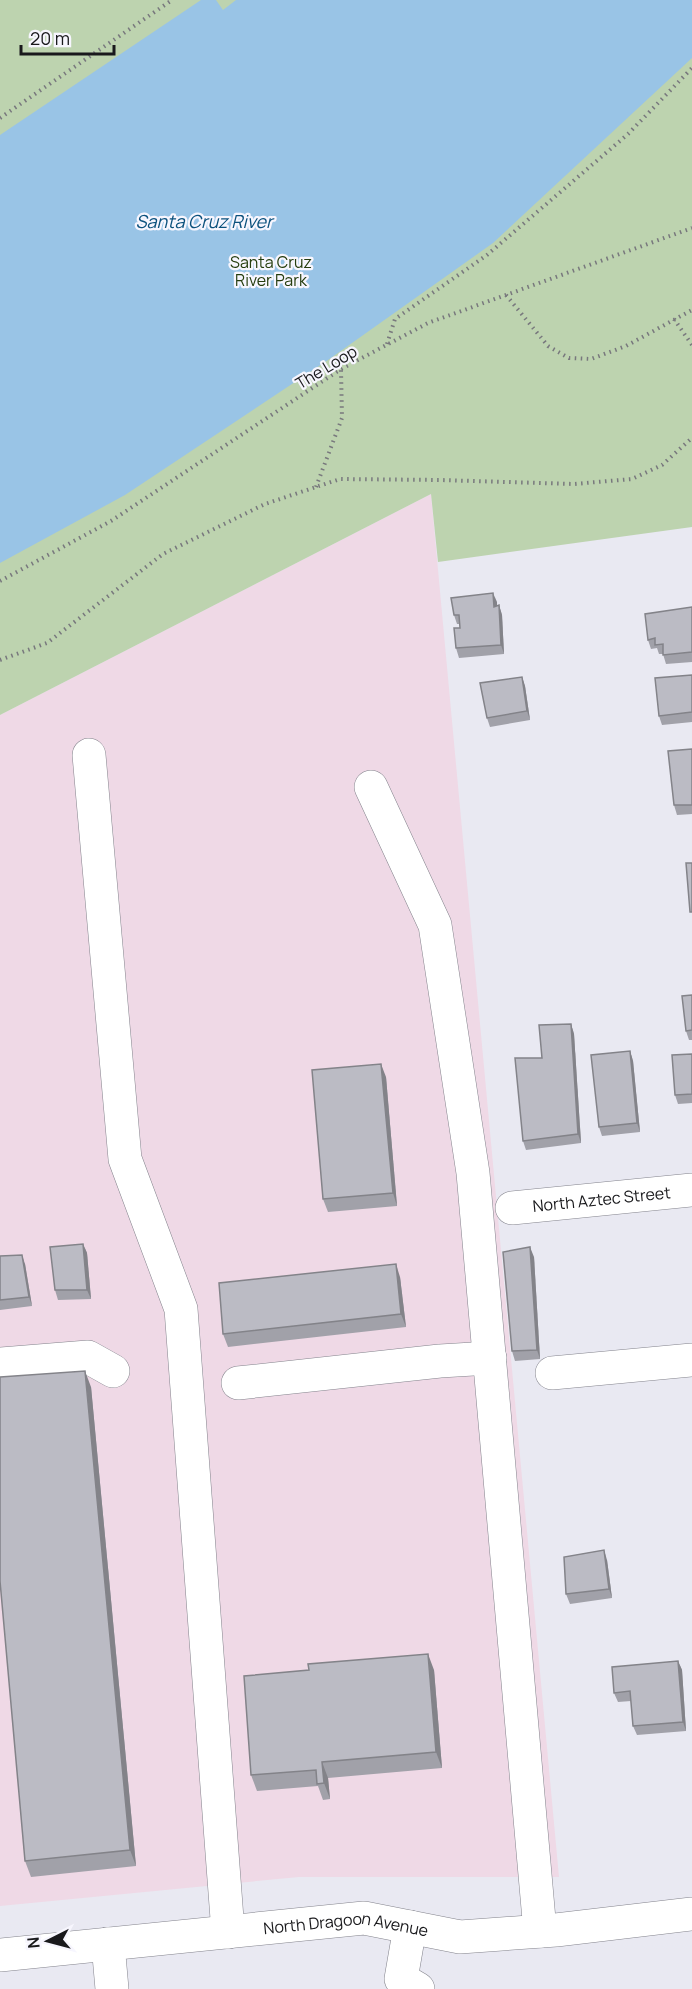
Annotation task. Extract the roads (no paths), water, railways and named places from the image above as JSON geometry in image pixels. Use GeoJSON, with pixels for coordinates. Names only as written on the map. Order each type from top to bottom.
{"type":"FeatureCollection","features":[{"type":"Feature","properties":{"kind":"street"},"geometry":{"type":"LineString","coordinates":[[89,755],[125,1159],[181,1309],[228,1932]]}},
{"type":"Feature","properties":{"kind":"street"},"geometry":{"type":"LineString","coordinates":[[371,787],[435,925],[474,1173],[540,1931]]}},
{"type":"Feature","properties":{"kind":"street","name":"North Aztec Street"},"geometry":{"type":"LineString","coordinates":[[512,1208],[692,1190]]}},
{"type":"Feature","properties":{"kind":"street"},"geometry":{"type":"LineString","coordinates":[[0,1364],[88,1357],[113,1371]]}},
{"type":"Feature","properties":{"kind":"street"},"geometry":{"type":"LineString","coordinates":[[238,1383],[440,1361],[490,1358]]}},
{"type":"Feature","properties":{"kind":"street"},"geometry":{"type":"LineString","coordinates":[[552,1373],[692,1359]]}},
{"type":"Feature","properties":{"kind":"street","name":"North Dragoon Avenue"},"geometry":{"type":"LineString","coordinates":[[0,1955],[364,1918],[460,1937],[540,1931],[692,1914]]}},
{"type":"Feature","properties":{"kind":"street"},"geometry":{"type":"LineString","coordinates":[[410,1927],[401,1979],[418,1989]]}},
{"type":"Feature","properties":{"kind":"street"},"geometry":{"type":"LineString","coordinates":[[108,1944],[112,1989]]}},
{"type":"Feature","properties":{"kind":"water","name":"Santa Cruz River"},"geometry":{"type":"Polygon","coordinates":[[[201,0],[216,0],[223,10],[236,0],[692,0],[692,58],[493,243],[328,360],[125,495],[0,563],[0,135],[201,0]]]}},
{"type":"Feature","properties":{"kind":"park label","name":"Santa Cruz River Park"},"geometry":{"type":"Point","coordinates":[271,271]}}]}
